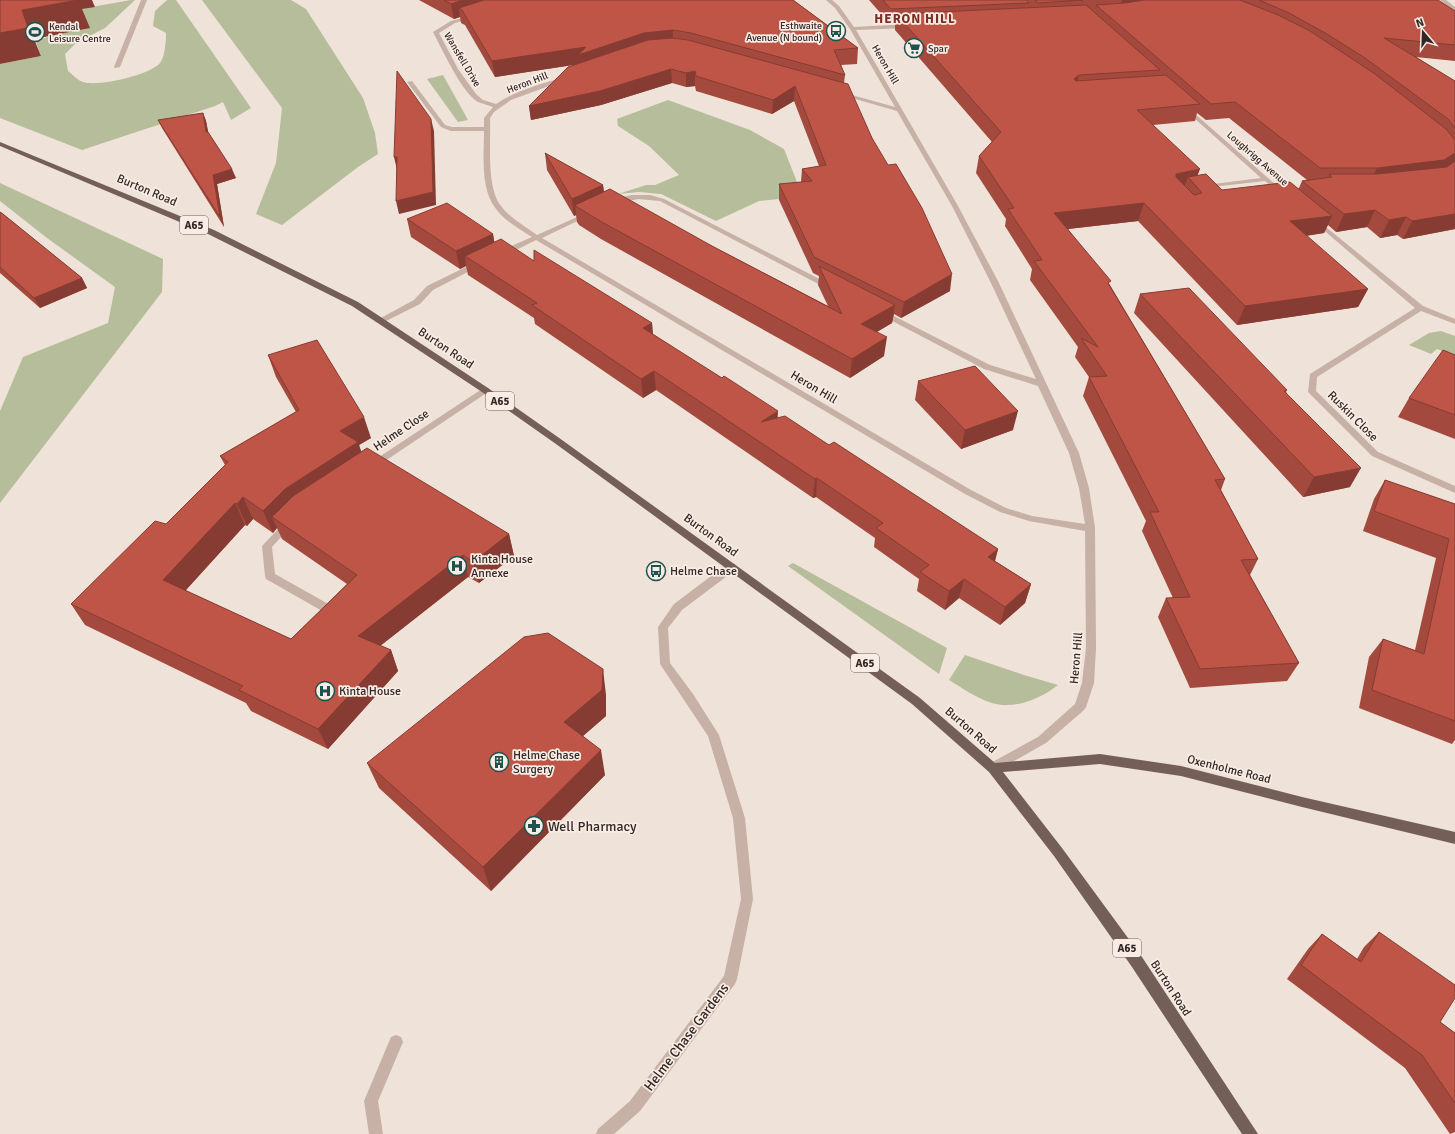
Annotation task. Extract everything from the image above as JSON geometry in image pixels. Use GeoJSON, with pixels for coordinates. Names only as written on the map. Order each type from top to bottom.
{"type":"FeatureCollection","features":[{"type":"Feature","properties":{"kind":"main road","name":"Burton Road"},"geometry":{"type":"LineString","coordinates":[[0,144],[211,232],[355,304],[485,390],[916,701],[993,768],[1058,852],[1137,962],[1251,1134]]}},
{"type":"Feature","properties":{"kind":"main road","name":"Oxenholme Road"},"geometry":{"type":"LineString","coordinates":[[993,768],[1100,759],[1181,770],[1302,802],[1455,838]]}},
{"type":"Feature","properties":{"kind":"street"},"geometry":{"type":"LineString","coordinates":[[117,67],[144,0]]}},
{"type":"Feature","properties":{"kind":"street","name":"Heron Hill"},"geometry":{"type":"LineString","coordinates":[[829,0],[838,7],[853,28],[958,212],[994,281],[1074,453],[1084,488],[1090,528],[1091,648],[1088,683],[1080,707],[1042,740],[993,768]]}},
{"type":"Feature","properties":{"kind":"street"},"geometry":{"type":"LineString","coordinates":[[1443,0],[1455,10]]}},
{"type":"Feature","properties":{"kind":"street","name":"Wansfell Drive"},"geometry":{"type":"LineString","coordinates":[[481,14],[452,22],[436,32],[445,50],[473,93],[479,100],[497,106]]}},
{"type":"Feature","properties":{"kind":"street"},"geometry":{"type":"LineString","coordinates":[[853,28],[913,26]]}},
{"type":"Feature","properties":{"kind":"street","name":"Heron Hill"},"geometry":{"type":"LineString","coordinates":[[568,78],[517,96],[497,106],[490,112],[487,118],[489,186],[494,201],[507,215],[536,237],[968,492],[1003,510],[1032,519],[1090,528]]}},
{"type":"Feature","properties":{"kind":"street"},"geometry":{"type":"LineString","coordinates":[[410,82],[443,126],[451,129],[488,129]]}},
{"type":"Feature","properties":{"kind":"street"},"geometry":{"type":"LineString","coordinates":[[832,92],[900,110]]}},
{"type":"Feature","properties":{"kind":"street","name":"Loughrigg Avenue"},"geometry":{"type":"LineString","coordinates":[[1181,103],[1288,198]]}},
{"type":"Feature","properties":{"kind":"street"},"geometry":{"type":"LineString","coordinates":[[1200,188],[1266,179]]}},
{"type":"Feature","properties":{"kind":"street"},"geometry":{"type":"LineString","coordinates":[[1208,180],[1214,186]]}},
{"type":"Feature","properties":{"kind":"street"},"geometry":{"type":"LineString","coordinates":[[1276,188],[1284,188]]}},
{"type":"Feature","properties":{"kind":"street"},"geometry":{"type":"LineString","coordinates":[[610,204],[628,197],[642,196],[662,200],[833,288]]}},
{"type":"Feature","properties":{"kind":"street"},"geometry":{"type":"LineString","coordinates":[[497,256],[596,210]]}},
{"type":"Feature","properties":{"kind":"street"},"geometry":{"type":"LineString","coordinates":[[1312,218],[1420,308],[1455,322]]}},
{"type":"Feature","properties":{"kind":"street"},"geometry":{"type":"LineString","coordinates":[[381,320],[417,302],[430,288],[483,262]]}},
{"type":"Feature","properties":{"kind":"street","name":"Ruskin Close"},"geometry":{"type":"LineString","coordinates":[[1420,308],[1313,376],[1312,392],[1375,454],[1455,490]]}},
{"type":"Feature","properties":{"kind":"street"},"geometry":{"type":"LineString","coordinates":[[875,310],[987,367],[1042,384]]}},
{"type":"Feature","properties":{"kind":"street","name":"Helme Close"},"geometry":{"type":"LineString","coordinates":[[364,470],[485,390]]}},
{"type":"Feature","properties":{"kind":"street"},"geometry":{"type":"LineString","coordinates":[[293,520],[267,546],[270,576],[337,614]]}},
{"type":"Feature","properties":{"kind":"street","name":"Helme Chase Gardens"},"geometry":{"type":"LineString","coordinates":[[603,1134],[635,1106],[730,979],[747,899],[739,818],[713,735],[689,697],[665,664],[663,627],[678,607],[731,567]]}},
{"type":"Feature","properties":{"kind":"street"},"geometry":{"type":"LineString","coordinates":[[376,1134],[371,1101],[396,1042]]}},
{"type":"Feature","properties":{"kind":"green space"},"geometry":{"type":"Polygon","coordinates":[[[135,0],[105,28],[76,43],[65,54],[68,71],[81,81],[100,83],[135,76],[154,67],[162,60],[166,33],[153,26],[155,11],[167,0],[176,0],[251,108],[231,120],[223,102],[215,106],[82,150],[0,118],[0,64],[41,56],[36,42],[49,36],[80,9],[135,0]]]}},
{"type":"Feature","properties":{"kind":"green space"},"geometry":{"type":"Polygon","coordinates":[[[202,0],[291,0],[306,9],[363,98],[375,133],[378,154],[358,167],[282,225],[256,214],[276,163],[282,108],[202,0]]]}},
{"type":"Feature","properties":{"kind":"green space"},"geometry":{"type":"Polygon","coordinates":[[[443,75],[468,120],[458,122],[427,79],[443,75]]]}},
{"type":"Feature","properties":{"kind":"green space"},"geometry":{"type":"Polygon","coordinates":[[[668,100],[750,130],[784,149],[797,182],[809,196],[759,201],[716,221],[661,194],[639,192],[618,194],[646,185],[655,185],[679,175],[649,146],[618,126],[617,119],[668,100]]]}},
{"type":"Feature","properties":{"kind":"green space"},"geometry":{"type":"Polygon","coordinates":[[[0,183],[163,259],[162,292],[0,503],[0,411],[23,357],[108,323],[115,287],[47,238],[0,201],[0,183]]]}},
{"type":"Feature","properties":{"kind":"green space"},"geometry":{"type":"Polygon","coordinates":[[[1441,331],[1455,336],[1455,356],[1437,349],[1431,354],[1409,345],[1429,333],[1441,331]]]}},
{"type":"Feature","properties":{"kind":"green space"},"geometry":{"type":"Polygon","coordinates":[[[793,563],[947,648],[939,674],[788,566],[793,563]]]}},
{"type":"Feature","properties":{"kind":"green space"},"geometry":{"type":"Polygon","coordinates":[[[965,655],[1058,685],[1043,695],[1026,702],[1007,705],[989,702],[949,680],[965,655]]]}},
{"type":"Feature","properties":{"kind":"building"},"geometry":{"type":"Polygon","coordinates":[[[0,0],[78,0],[22,10],[28,28],[0,33],[0,0]]]}},
{"type":"Feature","properties":{"kind":"building"},"geometry":{"type":"Polygon","coordinates":[[[444,0],[463,0],[451,4],[444,0]]]}},
{"type":"Feature","properties":{"kind":"building"},"geometry":{"type":"Polygon","coordinates":[[[484,0],[793,0],[858,48],[834,50],[845,75],[691,33],[673,30],[644,33],[578,55],[586,47],[492,61],[462,10],[459,8],[484,0]]]}},
{"type":"Feature","properties":{"kind":"building"},"geometry":{"type":"Polygon","coordinates":[[[883,0],[1026,0],[1029,3],[891,9],[883,0]]]}},
{"type":"Feature","properties":{"kind":"building"},"geometry":{"type":"Polygon","coordinates":[[[1035,0],[1083,0],[1038,3],[1035,0]]]}},
{"type":"Feature","properties":{"kind":"building"},"geometry":{"type":"Polygon","coordinates":[[[1144,0],[1240,0],[1278,15],[1310,31],[1375,74],[1446,129],[1455,140],[1455,153],[1444,160],[1377,168],[1320,168],[1235,102],[1211,104],[1096,5],[1144,0]]]}},
{"type":"Feature","properties":{"kind":"building"},"geometry":{"type":"Polygon","coordinates":[[[1259,0],[1438,0],[1455,11],[1455,45],[1384,38],[1455,81],[1455,128],[1448,119],[1365,58],[1327,34],[1289,13],[1259,0]]]}},
{"type":"Feature","properties":{"kind":"building"},"geometry":{"type":"Polygon","coordinates":[[[1086,5],[1160,70],[1079,75],[1074,79],[1076,81],[1166,75],[1200,104],[1137,110],[1200,169],[1176,174],[1176,177],[1194,195],[1202,193],[1188,177],[1206,174],[1222,190],[1290,182],[1332,216],[1290,221],[1368,289],[1245,306],[1144,203],[1054,213],[1111,281],[1108,283],[1225,479],[1215,480],[1258,559],[1241,560],[1299,663],[1200,669],[1166,598],[1190,597],[1150,512],[1159,512],[1089,377],[1107,376],[1081,338],[1098,347],[1034,261],[1042,260],[1008,209],[1014,208],[979,156],[1001,132],[896,14],[1086,5]]]}},
{"type":"Feature","properties":{"kind":"building"},"geometry":{"type":"Polygon","coordinates":[[[672,38],[688,40],[848,84],[872,138],[888,165],[896,164],[922,208],[952,274],[904,302],[814,257],[779,184],[812,181],[802,169],[826,165],[795,86],[773,100],[696,76],[695,71],[686,73],[671,69],[600,91],[529,106],[568,67],[648,40],[672,38]]]}},
{"type":"Feature","properties":{"kind":"building"},"geometry":{"type":"Polygon","coordinates":[[[397,71],[431,119],[433,192],[396,201],[397,157],[394,157],[397,71]]]}},
{"type":"Feature","properties":{"kind":"building"},"geometry":{"type":"Polygon","coordinates":[[[203,113],[206,132],[208,132],[232,169],[213,175],[220,217],[158,120],[203,113]]]}},
{"type":"Feature","properties":{"kind":"building"},"geometry":{"type":"Polygon","coordinates":[[[545,153],[603,185],[572,199],[545,153]]]}},
{"type":"Feature","properties":{"kind":"building"},"geometry":{"type":"Polygon","coordinates":[[[1455,161],[1455,214],[1412,221],[1406,217],[1389,220],[1375,210],[1344,214],[1302,181],[1332,177],[1329,174],[1377,174],[1447,167],[1455,161]]]}},
{"type":"Feature","properties":{"kind":"building"},"geometry":{"type":"Polygon","coordinates":[[[610,189],[712,246],[842,314],[819,266],[895,305],[861,324],[887,337],[852,359],[600,221],[575,205],[610,189]]]}},
{"type":"Feature","properties":{"kind":"building"},"geometry":{"type":"Polygon","coordinates":[[[447,203],[493,234],[456,251],[407,219],[447,203]]]}},
{"type":"Feature","properties":{"kind":"building"},"geometry":{"type":"Polygon","coordinates":[[[0,212],[82,278],[34,298],[0,267],[0,212]]]}},
{"type":"Feature","properties":{"kind":"building"},"geometry":{"type":"Polygon","coordinates":[[[501,239],[534,261],[534,250],[652,323],[643,328],[722,378],[724,376],[778,411],[761,422],[785,416],[829,445],[834,442],[998,549],[988,557],[1031,584],[1005,607],[964,579],[949,591],[920,572],[929,565],[876,528],[883,523],[654,371],[641,379],[532,305],[537,303],[465,256],[501,239]]]}},
{"type":"Feature","properties":{"kind":"building"},"geometry":{"type":"Polygon","coordinates":[[[1189,288],[1287,390],[1284,391],[1361,468],[1314,477],[1140,294],[1189,288]]]}},
{"type":"Feature","properties":{"kind":"building"},"geometry":{"type":"Polygon","coordinates":[[[317,340],[364,417],[340,431],[358,442],[285,489],[263,511],[243,497],[237,504],[235,503],[163,580],[291,639],[357,575],[272,517],[293,496],[367,448],[509,534],[473,562],[463,555],[358,636],[391,650],[318,729],[239,690],[243,686],[71,604],[155,521],[166,524],[228,462],[220,456],[299,410],[268,355],[317,340]]]}},
{"type":"Feature","properties":{"kind":"building"},"geometry":{"type":"Polygon","coordinates":[[[1443,350],[1455,355],[1455,415],[1409,398],[1443,350]]]}},
{"type":"Feature","properties":{"kind":"building"},"geometry":{"type":"Polygon","coordinates":[[[975,366],[1018,411],[965,430],[918,381],[975,366]]]}},
{"type":"Feature","properties":{"kind":"building"},"geometry":{"type":"Polygon","coordinates":[[[1385,480],[1455,504],[1455,721],[1372,690],[1383,639],[1424,654],[1449,539],[1374,511],[1385,480]]]}},
{"type":"Feature","properties":{"kind":"building","name":"Helme Chase Surgery"},"geometry":{"type":"Polygon","coordinates":[[[548,633],[603,669],[602,690],[564,722],[601,750],[483,867],[367,763],[524,637],[548,633]]]}},
{"type":"Feature","properties":{"kind":"building"},"geometry":{"type":"Polygon","coordinates":[[[1379,932],[1455,985],[1455,998],[1440,1022],[1455,1033],[1455,1103],[1422,1055],[1301,965],[1322,934],[1361,962],[1379,932]]]}},
{"type":"Feature","properties":{"kind":"place","name":"Esthwaite Avenue (N bound)"},"geometry":{"type":"Point","coordinates":[836,31]}},
{"type":"Feature","properties":{"kind":"place","name":"Kendal Leisure Centre"},"geometry":{"type":"Point","coordinates":[35,32]}},
{"type":"Feature","properties":{"kind":"place","name":"Spar"},"geometry":{"type":"Point","coordinates":[914,48]}},
{"type":"Feature","properties":{"kind":"place","name":"Kinta House Annexe"},"geometry":{"type":"Point","coordinates":[457,566]}},
{"type":"Feature","properties":{"kind":"place","name":"Helme Chase"},"geometry":{"type":"Point","coordinates":[656,571]}},
{"type":"Feature","properties":{"kind":"place","name":"Kinta House"},"geometry":{"type":"Point","coordinates":[325,691]}},
{"type":"Feature","properties":{"kind":"place","name":"Helme Chase Surgery"},"geometry":{"type":"Point","coordinates":[499,762]}},
{"type":"Feature","properties":{"kind":"place","name":"Well Pharmacy"},"geometry":{"type":"Point","coordinates":[534,826]}},
{"type":"Feature","properties":{"kind":"district","name":"HERON HILL"},"geometry":{"type":"Point","coordinates":[915,18]}}]}
